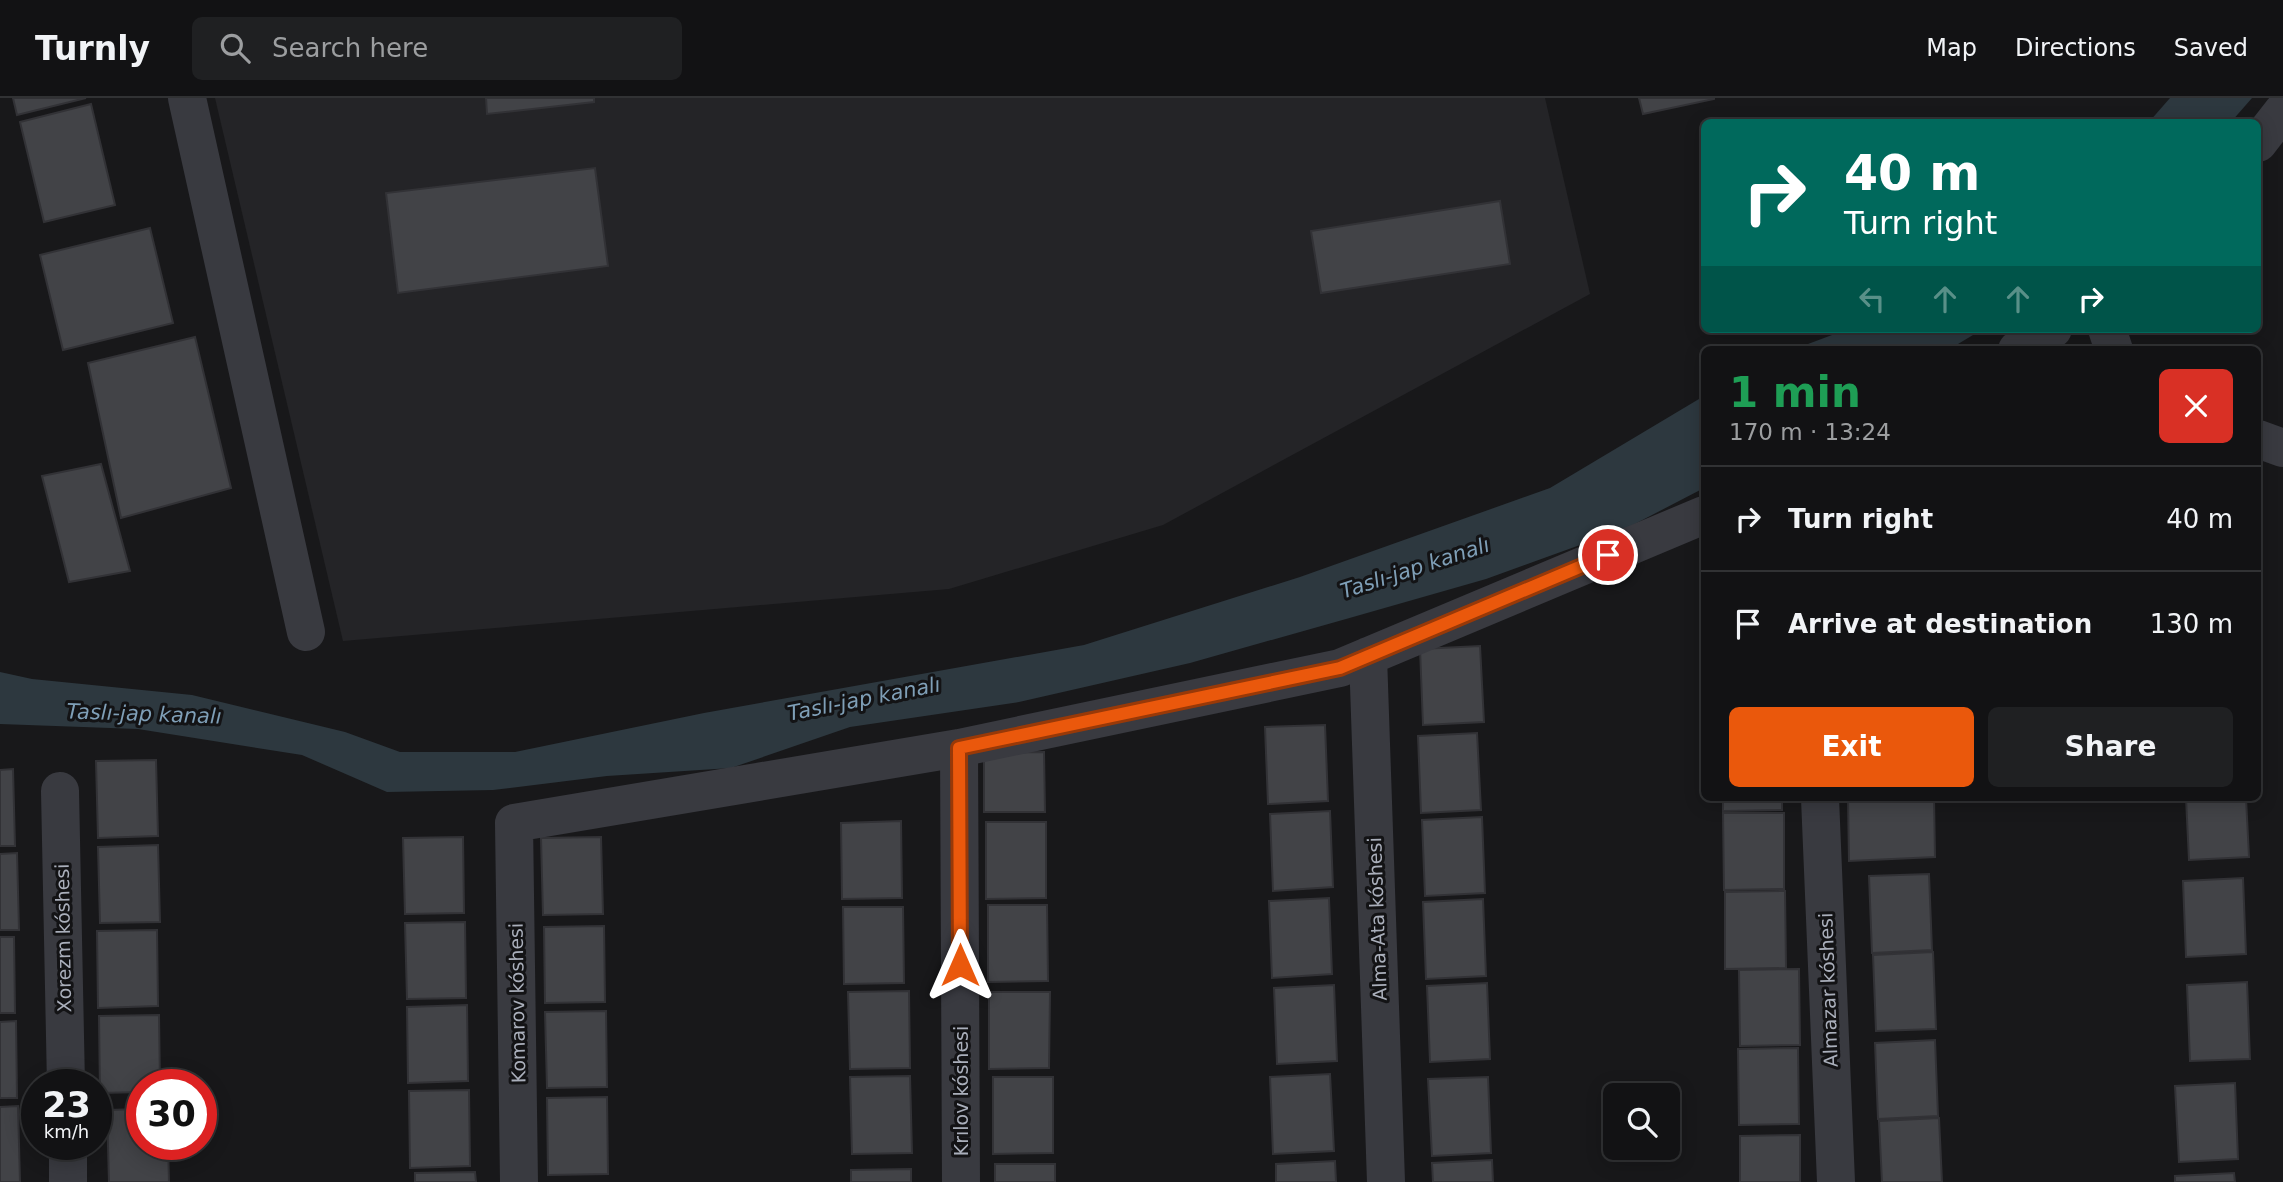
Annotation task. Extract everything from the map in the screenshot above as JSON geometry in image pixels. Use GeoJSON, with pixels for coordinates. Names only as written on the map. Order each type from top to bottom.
{"type":"FeatureCollection","features":[{"type":"Feature","properties":{"kind":"street"},"geometry":{"type":"LineString","coordinates":[[187,98],[306,632]]}},
{"type":"Feature","properties":{"kind":"street"},"geometry":{"type":"LineString","coordinates":[[2261,139],[2283,111]]}},
{"type":"Feature","properties":{"kind":"street"},"geometry":{"type":"LineString","coordinates":[[2261,149],[2283,132]]}},
{"type":"Feature","properties":{"kind":"street"},"geometry":{"type":"LineString","coordinates":[[2024,346],[2046,333]]}},
{"type":"Feature","properties":{"kind":"street"},"geometry":{"type":"LineString","coordinates":[[2261,440],[2283,448]]}},
{"type":"Feature","properties":{"kind":"street"},"geometry":{"type":"LineString","coordinates":[[959,748],[1340,668],[1701,516]]}},
{"type":"Feature","properties":{"kind":"street","name":"Alma-Ata kóshesi"},"geometry":{"type":"LineString","coordinates":[[1368,656],[1386,1182]]}},
{"type":"Feature","properties":{"kind":"street","name":"Komarov kóshesi"},"geometry":{"type":"LineString","coordinates":[[519,1182],[514,823],[959,748]]}},
{"type":"Feature","properties":{"kind":"street","name":"Krılov kóshesi"},"geometry":{"type":"LineString","coordinates":[[959,748],[961,1182]]}},
{"type":"Feature","properties":{"kind":"street","name":"Xorezm kóshesi"},"geometry":{"type":"LineString","coordinates":[[60,791],[66,1069]]}},
{"type":"Feature","properties":{"kind":"street","name":"Almazar kóshesi"},"geometry":{"type":"LineString","coordinates":[[1820,801],[1836,1182]]}},
{"type":"Feature","properties":{"kind":"street"},"geometry":{"type":"LineString","coordinates":[[68,1160],[68,1182]]}},
{"type":"Feature","properties":{"kind":"shaded area"},"geometry":{"type":"Polygon","coordinates":[[[215,98],[1545,98],[1590,294],[1163,525],[949,589],[343,641],[215,98]]]}},
{"type":"Feature","properties":{"kind":"water"},"geometry":{"type":"Polygon","coordinates":[[[2170,98],[2252,98],[2234,119],[2152,119],[2170,98]]]}},
{"type":"Feature","properties":{"kind":"water"},"geometry":{"type":"Polygon","coordinates":[[[1837,333],[1976,333],[1955,346],[1803,346],[1837,333]]]}},
{"type":"Feature","properties":{"kind":"water","name":"Taslı-jap kanalı"},"geometry":{"type":"Polygon","coordinates":[[[1701,398],[1701,490],[1627,528],[1486,579],[1190,663],[1019,702],[850,727],[731,768],[607,776],[493,790],[387,792],[302,755],[138,729],[0,724],[0,672],[32,679],[192,695],[345,732],[400,752],[515,752],[704,713],[1084,645],[1300,577],[1550,488],[1701,398]]]}},
{"type":"Feature","properties":{"kind":"building"},"geometry":{"type":"Polygon","coordinates":[[[13,98],[86,98],[17,115],[13,98]]]}},
{"type":"Feature","properties":{"kind":"building"},"geometry":{"type":"Polygon","coordinates":[[[486,98],[594,98],[594,102],[487,114],[486,98]]]}},
{"type":"Feature","properties":{"kind":"building"},"geometry":{"type":"Polygon","coordinates":[[[1639,98],[1714,98],[1714,99],[1643,114],[1639,98]]]}},
{"type":"Feature","properties":{"kind":"building"},"geometry":{"type":"Polygon","coordinates":[[[91,104],[115,205],[44,222],[20,122],[91,104]]]}},
{"type":"Feature","properties":{"kind":"building"},"geometry":{"type":"Polygon","coordinates":[[[595,168],[608,266],[398,293],[386,193],[595,168]]]}},
{"type":"Feature","properties":{"kind":"building"},"geometry":{"type":"Polygon","coordinates":[[[1500,201],[1510,264],[1321,293],[1311,231],[1500,201]]]}},
{"type":"Feature","properties":{"kind":"building"},"geometry":{"type":"Polygon","coordinates":[[[150,228],[173,323],[63,350],[40,255],[150,228]]]}},
{"type":"Feature","properties":{"kind":"building"},"geometry":{"type":"Polygon","coordinates":[[[195,337],[231,488],[121,518],[88,363],[195,337]]]}},
{"type":"Feature","properties":{"kind":"building"},"geometry":{"type":"Polygon","coordinates":[[[101,464],[130,571],[69,582],[42,476],[101,464]]]}},
{"type":"Feature","properties":{"kind":"building"},"geometry":{"type":"Polygon","coordinates":[[[1480,646],[1484,722],[1423,725],[1420,649],[1480,646]]]}},
{"type":"Feature","properties":{"kind":"building"},"geometry":{"type":"Polygon","coordinates":[[[1325,725],[1328,801],[1268,804],[1265,727],[1325,725]]]}},
{"type":"Feature","properties":{"kind":"building"},"geometry":{"type":"Polygon","coordinates":[[[1477,733],[1481,810],[1421,813],[1418,736],[1477,733]]]}},
{"type":"Feature","properties":{"kind":"building"},"geometry":{"type":"Polygon","coordinates":[[[1044,752],[1045,812],[984,812],[984,753],[1044,752]]]}},
{"type":"Feature","properties":{"kind":"building"},"geometry":{"type":"Polygon","coordinates":[[[156,760],[158,836],[98,838],[96,761],[156,760]]]}},
{"type":"Feature","properties":{"kind":"building"},"geometry":{"type":"Polygon","coordinates":[[[13,769],[15,846],[0,846],[0,770],[13,769]]]}},
{"type":"Feature","properties":{"kind":"building"},"geometry":{"type":"Polygon","coordinates":[[[1723,801],[1782,801],[1782,810],[1723,811],[1723,801]]]}},
{"type":"Feature","properties":{"kind":"building"},"geometry":{"type":"Polygon","coordinates":[[[1848,801],[1934,801],[1935,857],[1849,861],[1848,801]]]}},
{"type":"Feature","properties":{"kind":"building"},"geometry":{"type":"Polygon","coordinates":[[[2186,801],[2246,801],[2249,857],[2189,860],[2186,801]]]}},
{"type":"Feature","properties":{"kind":"building"},"geometry":{"type":"Polygon","coordinates":[[[1330,811],[1333,887],[1273,891],[1270,814],[1330,811]]]}},
{"type":"Feature","properties":{"kind":"building"},"geometry":{"type":"Polygon","coordinates":[[[1723,813],[1784,813],[1784,889],[1724,890],[1723,813]]]}},
{"type":"Feature","properties":{"kind":"building"},"geometry":{"type":"Polygon","coordinates":[[[1482,817],[1485,893],[1425,896],[1422,820],[1482,817]]]}},
{"type":"Feature","properties":{"kind":"building"},"geometry":{"type":"Polygon","coordinates":[[[901,821],[902,898],[842,899],[841,823],[901,821]]]}},
{"type":"Feature","properties":{"kind":"building"},"geometry":{"type":"Polygon","coordinates":[[[986,822],[1046,822],[1046,898],[986,899],[986,822]]]}},
{"type":"Feature","properties":{"kind":"building"},"geometry":{"type":"Polygon","coordinates":[[[463,837],[464,913],[405,914],[403,838],[463,837]]]}},
{"type":"Feature","properties":{"kind":"building"},"geometry":{"type":"Polygon","coordinates":[[[601,837],[603,914],[543,915],[541,838],[601,837]]]}},
{"type":"Feature","properties":{"kind":"building"},"geometry":{"type":"Polygon","coordinates":[[[158,845],[160,922],[100,923],[98,847],[158,845]]]}},
{"type":"Feature","properties":{"kind":"building"},"geometry":{"type":"Polygon","coordinates":[[[17,853],[19,930],[0,930],[0,854],[17,853]]]}},
{"type":"Feature","properties":{"kind":"building"},"geometry":{"type":"Polygon","coordinates":[[[1929,874],[1932,950],[1872,953],[1869,876],[1929,874]]]}},
{"type":"Feature","properties":{"kind":"building"},"geometry":{"type":"Polygon","coordinates":[[[2243,878],[2246,954],[2186,957],[2183,881],[2243,878]]]}},
{"type":"Feature","properties":{"kind":"building"},"geometry":{"type":"Polygon","coordinates":[[[1785,891],[1786,968],[1725,969],[1725,892],[1785,891]]]}},
{"type":"Feature","properties":{"kind":"building"},"geometry":{"type":"Polygon","coordinates":[[[1329,898],[1332,974],[1272,978],[1269,901],[1329,898]]]}},
{"type":"Feature","properties":{"kind":"building"},"geometry":{"type":"Polygon","coordinates":[[[1483,899],[1486,976],[1426,979],[1423,902],[1483,899]]]}},
{"type":"Feature","properties":{"kind":"building"},"geometry":{"type":"Polygon","coordinates":[[[988,905],[1047,905],[1048,981],[988,982],[988,905]]]}},
{"type":"Feature","properties":{"kind":"building"},"geometry":{"type":"Polygon","coordinates":[[[843,907],[903,907],[904,983],[844,984],[843,907]]]}},
{"type":"Feature","properties":{"kind":"building"},"geometry":{"type":"Polygon","coordinates":[[[465,922],[466,998],[407,999],[405,923],[465,922]]]}},
{"type":"Feature","properties":{"kind":"building"},"geometry":{"type":"Polygon","coordinates":[[[604,926],[605,1002],[545,1003],[544,927],[604,926]]]}},
{"type":"Feature","properties":{"kind":"building"},"geometry":{"type":"Polygon","coordinates":[[[157,930],[158,1006],[98,1008],[97,931],[157,930]]]}},
{"type":"Feature","properties":{"kind":"building"},"geometry":{"type":"Polygon","coordinates":[[[0,937],[14,937],[15,1013],[0,1013],[0,937]]]}},
{"type":"Feature","properties":{"kind":"building"},"geometry":{"type":"Polygon","coordinates":[[[1933,952],[1936,1029],[1876,1031],[1873,955],[1933,952]]]}},
{"type":"Feature","properties":{"kind":"building"},"geometry":{"type":"Polygon","coordinates":[[[1799,969],[1800,1045],[1740,1046],[1739,970],[1799,969]]]}},
{"type":"Feature","properties":{"kind":"building"},"geometry":{"type":"Polygon","coordinates":[[[2247,982],[2250,1059],[2190,1061],[2187,985],[2247,982]]]}},
{"type":"Feature","properties":{"kind":"building"},"geometry":{"type":"Polygon","coordinates":[[[1487,983],[1490,1059],[1430,1062],[1427,986],[1487,983]]]}},
{"type":"Feature","properties":{"kind":"building"},"geometry":{"type":"Polygon","coordinates":[[[1334,985],[1337,1061],[1277,1064],[1274,988],[1334,985]]]}},
{"type":"Feature","properties":{"kind":"building"},"geometry":{"type":"Polygon","coordinates":[[[909,991],[910,1068],[850,1069],[848,992],[909,991]]]}},
{"type":"Feature","properties":{"kind":"building"},"geometry":{"type":"Polygon","coordinates":[[[989,992],[1050,992],[1049,1068],[989,1069],[989,992]]]}},
{"type":"Feature","properties":{"kind":"building"},"geometry":{"type":"Polygon","coordinates":[[[467,1005],[468,1081],[408,1083],[407,1007],[467,1005]]]}},
{"type":"Feature","properties":{"kind":"building"},"geometry":{"type":"Polygon","coordinates":[[[606,1011],[607,1087],[547,1088],[545,1012],[606,1011]]]}},
{"type":"Feature","properties":{"kind":"building"},"geometry":{"type":"Polygon","coordinates":[[[159,1015],[160,1069],[126,1069],[126,1092],[112,1093],[112,1069],[100,1069],[99,1016],[159,1015]]]}},
{"type":"Feature","properties":{"kind":"building"},"geometry":{"type":"Polygon","coordinates":[[[16,1021],[17,1098],[0,1098],[0,1022],[16,1021]]]}},
{"type":"Feature","properties":{"kind":"building"},"geometry":{"type":"Polygon","coordinates":[[[1935,1040],[1938,1116],[1878,1119],[1875,1043],[1935,1040]]]}},
{"type":"Feature","properties":{"kind":"building"},"geometry":{"type":"Polygon","coordinates":[[[1798,1048],[1799,1124],[1739,1125],[1738,1049],[1798,1048]]]}},
{"type":"Feature","properties":{"kind":"building"},"geometry":{"type":"Polygon","coordinates":[[[1330,1074],[1334,1151],[1273,1154],[1270,1077],[1330,1074]]]}},
{"type":"Feature","properties":{"kind":"building"},"geometry":{"type":"Polygon","coordinates":[[[910,1076],[912,1153],[852,1154],[850,1077],[910,1076]]]}},
{"type":"Feature","properties":{"kind":"building"},"geometry":{"type":"Polygon","coordinates":[[[993,1077],[1053,1077],[1053,1153],[993,1154],[993,1077]]]}},
{"type":"Feature","properties":{"kind":"building"},"geometry":{"type":"Polygon","coordinates":[[[1488,1077],[1491,1153],[1432,1156],[1428,1079],[1488,1077]]]}},
{"type":"Feature","properties":{"kind":"building"},"geometry":{"type":"Polygon","coordinates":[[[2235,1083],[2238,1159],[2179,1162],[2175,1086],[2235,1083]]]}},
{"type":"Feature","properties":{"kind":"building"},"geometry":{"type":"Polygon","coordinates":[[[469,1090],[470,1166],[410,1168],[409,1091],[469,1090]]]}},
{"type":"Feature","properties":{"kind":"building"},"geometry":{"type":"Polygon","coordinates":[[[607,1097],[608,1174],[548,1175],[547,1098],[607,1097]]]}},
{"type":"Feature","properties":{"kind":"building"},"geometry":{"type":"Polygon","coordinates":[[[18,1106],[20,1182],[0,1182],[0,1107],[18,1106]]]}},
{"type":"Feature","properties":{"kind":"building"},"geometry":{"type":"Polygon","coordinates":[[[126,1109],[126,1160],[168,1160],[169,1182],[109,1182],[112,1110],[126,1109]]]}},
{"type":"Feature","properties":{"kind":"building"},"geometry":{"type":"Polygon","coordinates":[[[1939,1118],[1942,1182],[1882,1182],[1879,1121],[1939,1118]]]}},
{"type":"Feature","properties":{"kind":"building"},"geometry":{"type":"Polygon","coordinates":[[[1800,1135],[1800,1182],[1740,1182],[1740,1136],[1800,1135]]]}},
{"type":"Feature","properties":{"kind":"building"},"geometry":{"type":"Polygon","coordinates":[[[1492,1160],[1493,1182],[1433,1182],[1432,1163],[1492,1160]]]}},
{"type":"Feature","properties":{"kind":"building"},"geometry":{"type":"Polygon","coordinates":[[[1335,1161],[1336,1182],[1276,1182],[1276,1164],[1335,1161]]]}},
{"type":"Feature","properties":{"kind":"building"},"geometry":{"type":"Polygon","coordinates":[[[995,1164],[1055,1164],[1055,1182],[995,1182],[995,1164]]]}},
{"type":"Feature","properties":{"kind":"building"},"geometry":{"type":"Polygon","coordinates":[[[911,1169],[911,1182],[851,1182],[851,1170],[911,1169]]]}},
{"type":"Feature","properties":{"kind":"building"},"geometry":{"type":"Polygon","coordinates":[[[475,1172],[476,1182],[415,1182],[415,1173],[475,1172]]]}},
{"type":"Feature","properties":{"kind":"building"},"geometry":{"type":"Polygon","coordinates":[[[2234,1173],[2235,1182],[2175,1182],[2175,1176],[2234,1173]]]}},
{"type":"Feature","properties":{"kind":"route"},"geometry":{"type":"LineString","coordinates":[[960,965],[959,748],[1340,668],[1608,555]]}}]}
